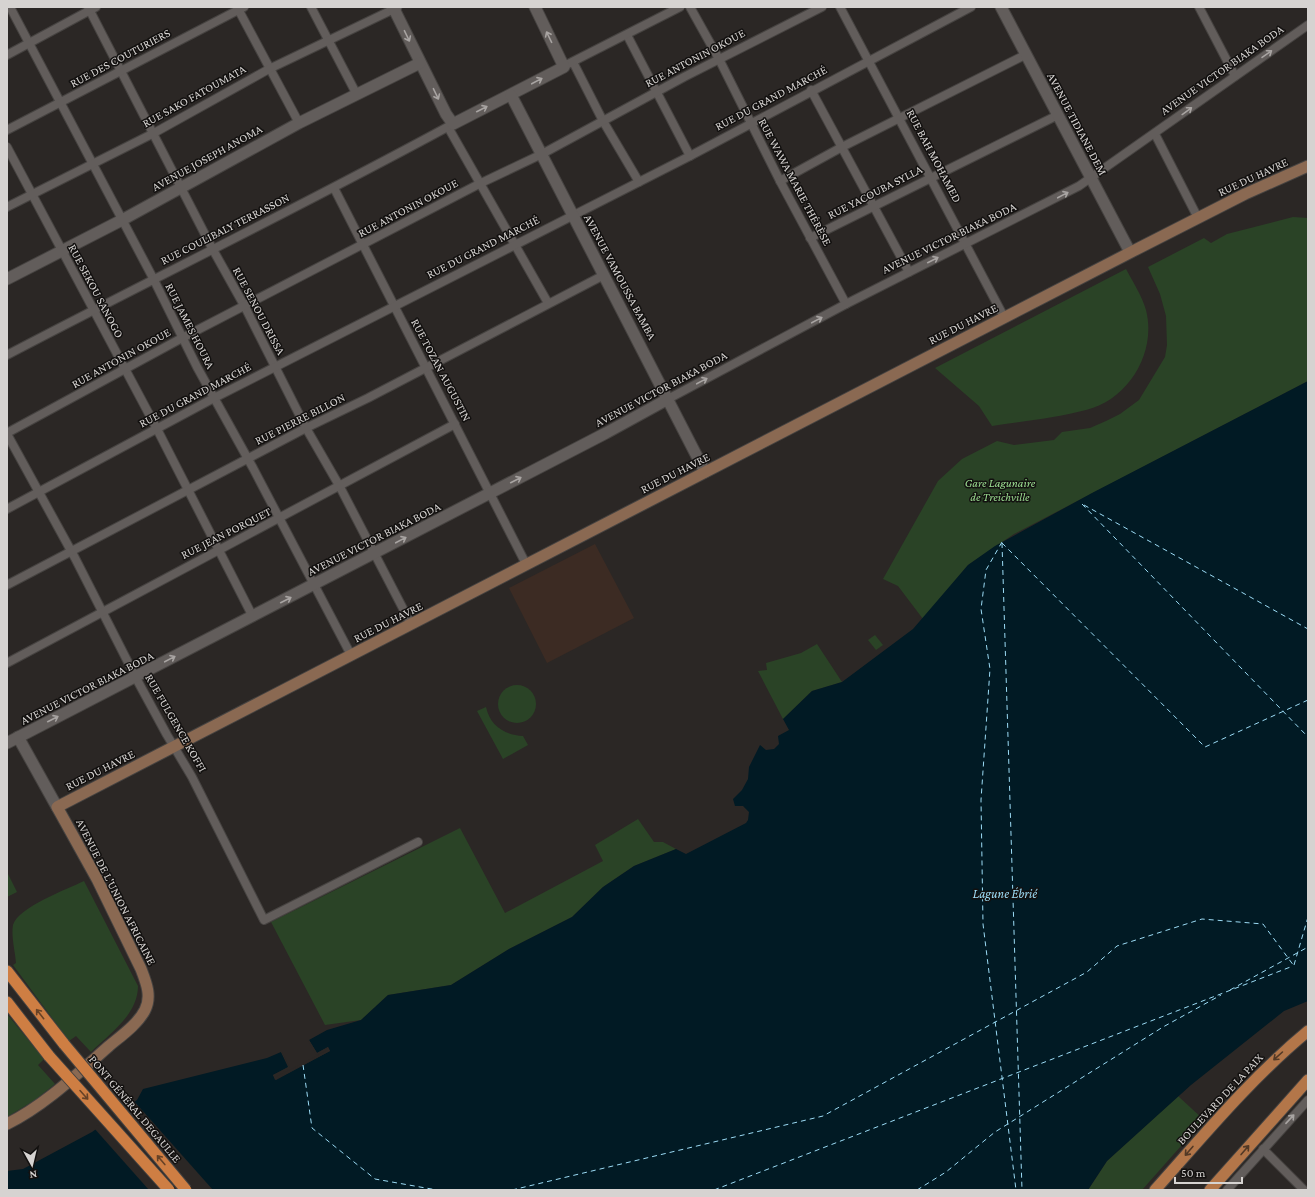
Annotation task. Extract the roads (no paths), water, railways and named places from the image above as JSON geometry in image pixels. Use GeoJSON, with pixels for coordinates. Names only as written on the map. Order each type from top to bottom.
{"type":"FeatureCollection","features":[{"type":"Feature","properties":{"kind":"highway","name":"PONT GÉNÉRAL DEGAULLE"},"geometry":{"type":"LineString","coordinates":[[7,971],[64,1044],[186,1190]]}},
{"type":"Feature","properties":{"kind":"highway"},"geometry":{"type":"LineString","coordinates":[[7,1002],[49,1056],[169,1190]]}},
{"type":"Feature","properties":{"kind":"highway"},"geometry":{"type":"LineString","coordinates":[[7,1010],[23,1023]]}},
{"type":"Feature","properties":{"kind":"main road","name":"RUE DU HAVRE"},"geometry":{"type":"LineString","coordinates":[[57,807],[1130,252],[1308,166]]}},
{"type":"Feature","properties":{"kind":"main road","name":"AVENUE DE L'UNION AFRICAINE"},"geometry":{"type":"LineString","coordinates":[[7,1124],[43,1100],[128,1030],[145,1010],[148,999],[147,984],[138,962],[96,879],[57,807]]}},
{"type":"Feature","properties":{"kind":"main road","name":"BOULEVARD DE LA PAIX"},"geometry":{"type":"LineString","coordinates":[[1155,1190],[1206,1131],[1262,1071],[1308,1031]]}},
{"type":"Feature","properties":{"kind":"main road"},"geometry":{"type":"LineString","coordinates":[[1210,1190],[1308,1080]]}},
{"type":"Feature","properties":{"kind":"street","name":"RUE JAMES HOURA"},"geometry":{"type":"LineString","coordinates":[[10,7],[153,278],[182,338],[280,519],[351,655]]}},
{"type":"Feature","properties":{"kind":"street"},"geometry":{"type":"LineString","coordinates":[[311,7],[357,95]]}},
{"type":"Feature","properties":{"kind":"street"},"geometry":{"type":"LineString","coordinates":[[535,7],[639,182]]}},
{"type":"Feature","properties":{"kind":"street"},"geometry":{"type":"LineString","coordinates":[[451,125],[680,7]]}},
{"type":"Feature","properties":{"kind":"street","name":"RUE WAWA MARIE THÉRÈSE"},"geometry":{"type":"LineString","coordinates":[[690,7],[719,59],[780,182],[846,304]]}},
{"type":"Feature","properties":{"kind":"street","name":"RUE ANTONIN OKOUE"},"geometry":{"type":"LineString","coordinates":[[7,433],[182,338],[480,184],[542,154],[658,91],[822,7]]}},
{"type":"Feature","properties":{"kind":"street","name":"RUE BAH MOHAMED"},"geometry":{"type":"LineString","coordinates":[[840,7],[931,176],[1004,317]]}},
{"type":"Feature","properties":{"kind":"street","name":"RUE DU GRAND MARCHÉ"},"geometry":{"type":"LineString","coordinates":[[7,509],[214,398],[690,156],[810,90],[971,7]]}},
{"type":"Feature","properties":{"kind":"street","name":"AVENUE TIDIANE DEM"},"geometry":{"type":"LineString","coordinates":[[1001,7],[1130,252]]}},
{"type":"Feature","properties":{"kind":"street"},"geometry":{"type":"LineString","coordinates":[[1199,7],[1235,76]]}},
{"type":"Feature","properties":{"kind":"street"},"geometry":{"type":"LineString","coordinates":[[7,55],[92,8]]}},
{"type":"Feature","properties":{"kind":"street","name":"RUE SENOU DRISSA"},"geometry":{"type":"LineString","coordinates":[[92,8],[180,187],[245,306],[306,428],[340,487],[412,624]]}},
{"type":"Feature","properties":{"kind":"street"},"geometry":{"type":"LineString","coordinates":[[240,8],[299,123]]}},
{"type":"Feature","properties":{"kind":"street","name":"RUE DES COUTURIERS"},"geometry":{"type":"LineString","coordinates":[[7,130],[240,8]]}},
{"type":"Feature","properties":{"kind":"street"},"geometry":{"type":"LineString","coordinates":[[394,8],[480,184],[516,244],[548,303]]}},
{"type":"Feature","properties":{"kind":"street","name":"RUE SAKO FATOUMATA"},"geometry":{"type":"LineString","coordinates":[[7,207],[154,133],[270,69],[330,41],[394,8]]}},
{"type":"Feature","properties":{"kind":"street","name":"AVENUE VICTOR BIAKA BODA"},"geometry":{"type":"LineString","coordinates":[[7,744],[374,554],[846,304],[1034,210],[1092,178],[1308,25]]}},
{"type":"Feature","properties":{"kind":"street"},"geometry":{"type":"LineString","coordinates":[[627,35],[658,91],[690,156]]}},
{"type":"Feature","properties":{"kind":"street"},"geometry":{"type":"LineString","coordinates":[[780,182],[842,147],[1025,55]]}},
{"type":"Feature","properties":{"kind":"street","name":"AVENUE JOSEPH ANOMA"},"geometry":{"type":"LineString","coordinates":[[7,279],[122,220],[299,123],[420,63]]}},
{"type":"Feature","properties":{"kind":"street"},"geometry":{"type":"LineString","coordinates":[[810,90],[910,272]]}},
{"type":"Feature","properties":{"kind":"street","name":"AVENUE VAMOUSSA BAMBA"},"geometry":{"type":"LineString","coordinates":[[511,95],[705,472]]}},
{"type":"Feature","properties":{"kind":"street","name":"RUE YACOUBA SYLLA"},"geometry":{"type":"LineString","coordinates":[[810,238],[931,176],[1058,114]]}},
{"type":"Feature","properties":{"kind":"street","name":"RUE COULIBALY TERRASSON"},"geometry":{"type":"LineString","coordinates":[[7,354],[212,248],[334,188],[451,125]]}},
{"type":"Feature","properties":{"kind":"street"},"geometry":{"type":"LineString","coordinates":[[1155,134],[1198,218]]}},
{"type":"Feature","properties":{"kind":"street","name":"RUE SEKOU SANOGO"},"geometry":{"type":"LineString","coordinates":[[7,147],[157,429],[253,617]]}},
{"type":"Feature","properties":{"kind":"street","name":"RUE TOZAN AUGUSTIN"},"geometry":{"type":"LineString","coordinates":[[334,188],[362,246],[456,424],[526,564]]}},
{"type":"Feature","properties":{"kind":"street","name":"RUE PIERRE BILLON"},"geometry":{"type":"LineString","coordinates":[[7,586],[306,428],[368,398],[426,366],[604,274]]}},
{"type":"Feature","properties":{"kind":"street","name":"RUE JEAN PORQUET"},"geometry":{"type":"LineString","coordinates":[[7,663],[102,611],[280,519],[456,424]]}},
{"type":"Feature","properties":{"kind":"street","name":"RUE FULGENCE KOFFI"},"geometry":{"type":"LineString","coordinates":[[7,433],[39,491],[136,678],[221,831],[264,920],[418,842]]}},
{"type":"Feature","properties":{"kind":"street","name":"AVENUE DE L'UNION AFRICAINE"},"geometry":{"type":"LineString","coordinates":[[18,737],[57,807]]}},
{"type":"Feature","properties":{"kind":"street"},"geometry":{"type":"LineString","coordinates":[[1227,1190],[1308,1100]]}},
{"type":"Feature","properties":{"kind":"street"},"geometry":{"type":"LineString","coordinates":[[1266,1127],[1275,1136]]}},
{"type":"Feature","properties":{"kind":"street"},"geometry":{"type":"LineString","coordinates":[[1263,1149],[1304,1190]]}},
{"type":"Feature","properties":{"kind":"water","name":"Lagune Ébrié"},"geometry":{"type":"Polygon","coordinates":[[[1308,381],[1308,1001],[1284,1011],[1191,1085],[1107,1161],[1088,1190],[7,1190],[7,1171],[23,1169],[92,1132],[137,1100],[143,1089],[267,1058],[281,1052],[289,1067],[273,1075],[276,1080],[330,1051],[328,1047],[317,1053],[309,1040],[327,1030],[361,1020],[388,995],[451,985],[509,949],[572,917],[603,887],[634,866],[676,849],[686,854],[746,823],[749,812],[743,806],[735,806],[733,799],[742,790],[748,779],[749,767],[760,745],[766,750],[774,749],[779,744],[778,736],[789,730],[783,719],[812,691],[842,682],[913,629],[968,565],[995,546],[1092,493],[1308,381]]]}},
{"type":"Feature","properties":{"kind":"park label","name":"Gare Lagunaire de Treichville"},"geometry":{"type":"Point","coordinates":[1000,490]}}]}
